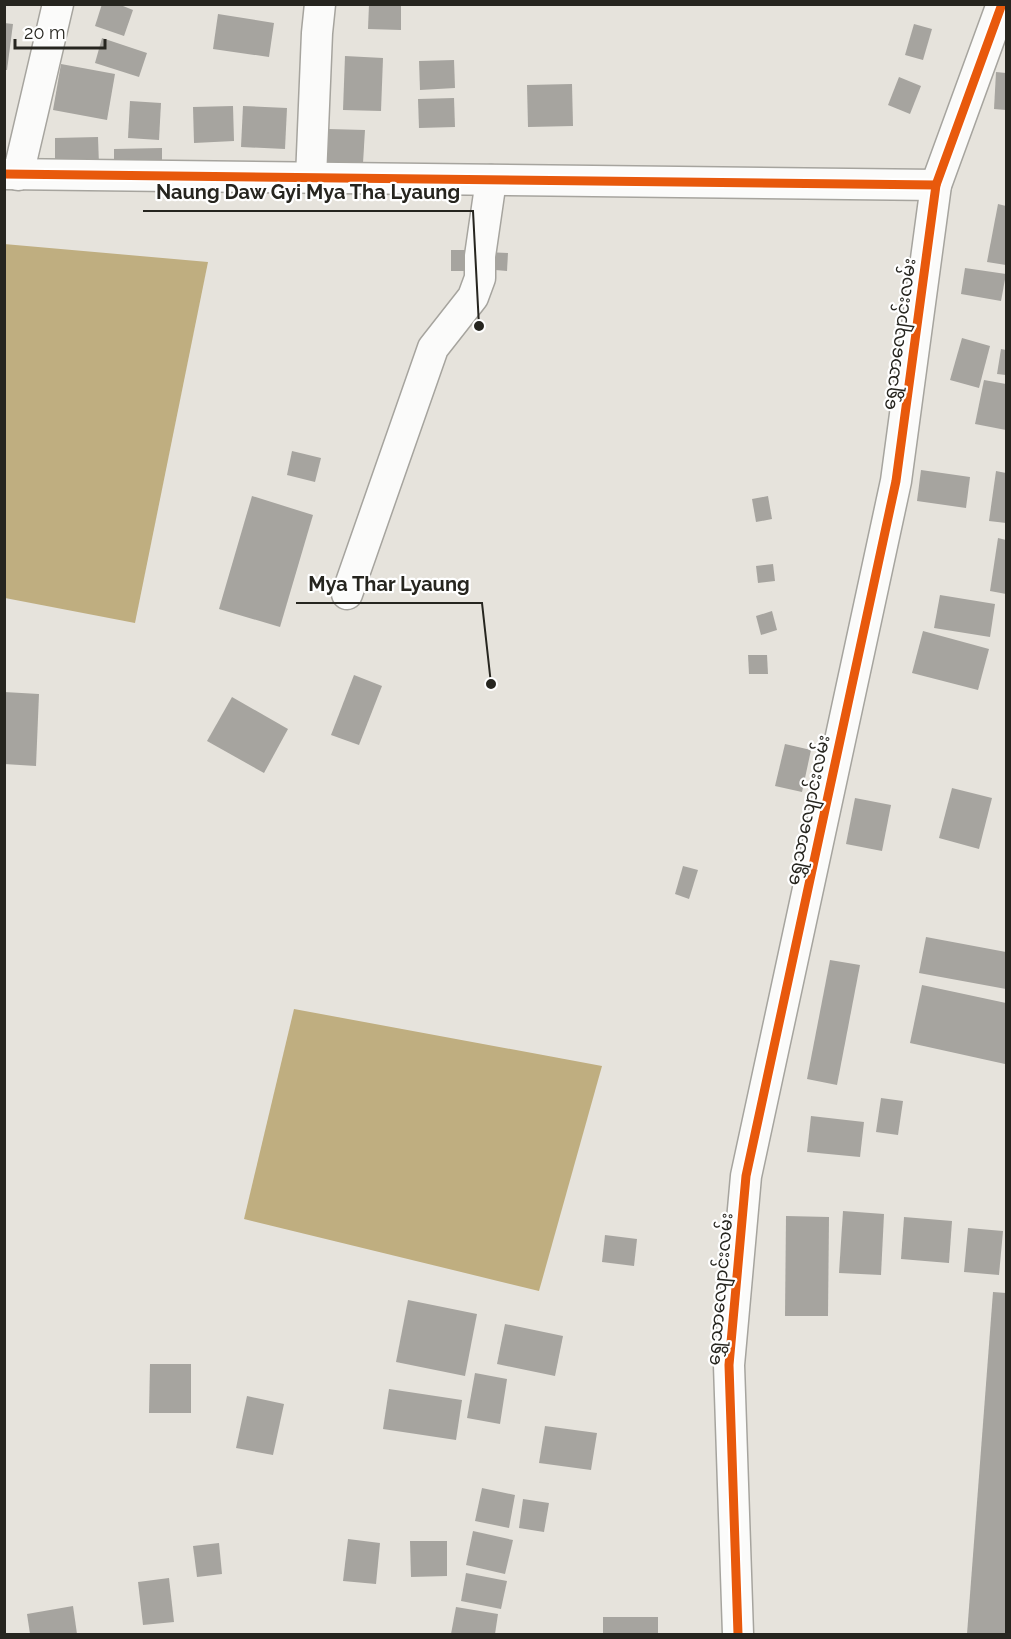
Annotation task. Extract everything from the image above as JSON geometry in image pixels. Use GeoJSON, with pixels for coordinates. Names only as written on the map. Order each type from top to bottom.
{"type":"FeatureCollection","features":[{"type":"Feature","properties":{"kind":"street"},"geometry":{"type":"LineString","coordinates":[[58,4],[51,41],[11,175],[936,184]]}},
{"type":"Feature","properties":{"kind":"street"},"geometry":{"type":"LineString","coordinates":[[311,178],[320,4]]}},
{"type":"Feature","properties":{"kind":"street","name":"ရွှေသာလျောင်းလမ်း"},"geometry":{"type":"LineString","coordinates":[[738,1635],[729,1365],[746,1176],[896,481],[936,184],[1002,4]]}},
{"type":"Feature","properties":{"kind":"street"},"geometry":{"type":"LineString","coordinates":[[347,594],[432,348],[473,297],[480,278],[480,256],[491,180]]}},
{"type":"Feature","properties":{"kind":"shaded area"},"geometry":{"type":"Polygon","coordinates":[[[4,244],[208,262],[135,623],[5,598],[4,244]]]}},
{"type":"Feature","properties":{"kind":"shaded area"},"geometry":{"type":"Polygon","coordinates":[[[294,1009],[602,1066],[539,1291],[244,1219],[294,1009]]]}},
{"type":"Feature","properties":{"kind":"building"},"geometry":{"type":"Polygon","coordinates":[[[102,4],[118,4],[133,10],[124,36],[95,26],[102,4]]]}},
{"type":"Feature","properties":{"kind":"building"},"geometry":{"type":"Polygon","coordinates":[[[369,4],[401,4],[401,30],[368,29],[369,4]]]}},
{"type":"Feature","properties":{"kind":"building"},"geometry":{"type":"Polygon","coordinates":[[[218,14],[274,23],[269,57],[213,49],[218,14]]]}},
{"type":"Feature","properties":{"kind":"building"},"geometry":{"type":"Polygon","coordinates":[[[4,23],[13,24],[7,70],[4,70],[4,23]]]}},
{"type":"Feature","properties":{"kind":"building"},"geometry":{"type":"Polygon","coordinates":[[[914,24],[932,29],[923,60],[905,55],[914,24]]]}},
{"type":"Feature","properties":{"kind":"building"},"geometry":{"type":"Polygon","coordinates":[[[102,38],[147,53],[139,77],[95,63],[102,38]]]}},
{"type":"Feature","properties":{"kind":"building"},"geometry":{"type":"Polygon","coordinates":[[[345,56],[383,58],[381,111],[343,110],[345,56]]]}},
{"type":"Feature","properties":{"kind":"building"},"geometry":{"type":"Polygon","coordinates":[[[454,60],[455,88],[420,90],[419,61],[454,60]]]}},
{"type":"Feature","properties":{"kind":"building"},"geometry":{"type":"Polygon","coordinates":[[[61,64],[115,74],[107,120],[53,110],[61,64]]]}},
{"type":"Feature","properties":{"kind":"building"},"geometry":{"type":"Polygon","coordinates":[[[996,72],[1006,73],[1006,110],[994,109],[996,72]]]}},
{"type":"Feature","properties":{"kind":"building"},"geometry":{"type":"Polygon","coordinates":[[[899,77],[921,86],[910,114],[888,105],[899,77]]]}},
{"type":"Feature","properties":{"kind":"building"},"geometry":{"type":"Polygon","coordinates":[[[572,84],[573,126],[528,127],[527,85],[572,84]]]}},
{"type":"Feature","properties":{"kind":"building"},"geometry":{"type":"Polygon","coordinates":[[[454,98],[455,127],[419,128],[418,99],[454,98]]]}},
{"type":"Feature","properties":{"kind":"building"},"geometry":{"type":"Polygon","coordinates":[[[130,101],[161,103],[159,140],[128,138],[130,101]]]}},
{"type":"Feature","properties":{"kind":"building"},"geometry":{"type":"Polygon","coordinates":[[[233,106],[234,141],[194,143],[193,107],[233,106]]]}},
{"type":"Feature","properties":{"kind":"building"},"geometry":{"type":"Polygon","coordinates":[[[243,106],[287,108],[285,149],[241,147],[243,106]]]}},
{"type":"Feature","properties":{"kind":"building"},"geometry":{"type":"Polygon","coordinates":[[[328,129],[365,130],[363,163],[326,162],[328,129]]]}},
{"type":"Feature","properties":{"kind":"building"},"geometry":{"type":"Polygon","coordinates":[[[98,137],[99,165],[55,165],[55,138],[98,137]]]}},
{"type":"Feature","properties":{"kind":"building"},"geometry":{"type":"Polygon","coordinates":[[[162,148],[162,170],[114,171],[114,149],[162,148]]]}},
{"type":"Feature","properties":{"kind":"building"},"geometry":{"type":"Polygon","coordinates":[[[998,204],[1006,206],[1006,265],[987,262],[998,204]]]}},
{"type":"Feature","properties":{"kind":"building"},"geometry":{"type":"Polygon","coordinates":[[[451,250],[477,250],[477,271],[451,271],[451,250]]]}},
{"type":"Feature","properties":{"kind":"building"},"geometry":{"type":"Polygon","coordinates":[[[485,252],[508,253],[507,271],[484,269],[485,252]]]}},
{"type":"Feature","properties":{"kind":"building"},"geometry":{"type":"Polygon","coordinates":[[[965,268],[1006,274],[1001,301],[961,294],[965,268]]]}},
{"type":"Feature","properties":{"kind":"building"},"geometry":{"type":"Polygon","coordinates":[[[962,338],[990,346],[979,388],[950,380],[962,338]]]}},
{"type":"Feature","properties":{"kind":"building"},"geometry":{"type":"Polygon","coordinates":[[[1001,349],[1006,350],[1006,375],[997,374],[1001,349]]]}},
{"type":"Feature","properties":{"kind":"building"},"geometry":{"type":"Polygon","coordinates":[[[984,380],[1006,384],[1006,430],[975,424],[984,380]]]}},
{"type":"Feature","properties":{"kind":"building"},"geometry":{"type":"Polygon","coordinates":[[[292,451],[321,458],[315,482],[287,475],[292,451]]]}},
{"type":"Feature","properties":{"kind":"building"},"geometry":{"type":"Polygon","coordinates":[[[921,470],[970,477],[966,508],[917,501],[921,470]]]}},
{"type":"Feature","properties":{"kind":"building"},"geometry":{"type":"Polygon","coordinates":[[[996,471],[1006,473],[1006,523],[989,521],[996,471]]]}},
{"type":"Feature","properties":{"kind":"building"},"geometry":{"type":"Polygon","coordinates":[[[252,496],[313,515],[280,627],[219,609],[252,496]]]}},
{"type":"Feature","properties":{"kind":"building"},"geometry":{"type":"Polygon","coordinates":[[[768,496],[772,519],[756,522],[752,499],[768,496]]]}},
{"type":"Feature","properties":{"kind":"building"},"geometry":{"type":"Polygon","coordinates":[[[998,538],[1006,540],[1006,594],[990,591],[998,538]]]}},
{"type":"Feature","properties":{"kind":"building"},"geometry":{"type":"Polygon","coordinates":[[[773,564],[775,581],[758,583],[756,566],[773,564]]]}},
{"type":"Feature","properties":{"kind":"building"},"geometry":{"type":"Polygon","coordinates":[[[940,595],[995,604],[990,637],[934,628],[940,595]]]}},
{"type":"Feature","properties":{"kind":"building"},"geometry":{"type":"Polygon","coordinates":[[[772,611],[777,630],[761,635],[756,616],[772,611]]]}},
{"type":"Feature","properties":{"kind":"building"},"geometry":{"type":"Polygon","coordinates":[[[923,631],[989,649],[978,690],[912,673],[923,631]]]}},
{"type":"Feature","properties":{"kind":"building"},"geometry":{"type":"Polygon","coordinates":[[[748,655],[767,655],[768,674],[749,674],[748,655]]]}},
{"type":"Feature","properties":{"kind":"building"},"geometry":{"type":"Polygon","coordinates":[[[354,675],[382,686],[359,745],[331,735],[354,675]]]}},
{"type":"Feature","properties":{"kind":"building"},"geometry":{"type":"Polygon","coordinates":[[[4,692],[39,694],[36,766],[4,764],[4,692]]]}},
{"type":"Feature","properties":{"kind":"building"},"geometry":{"type":"Polygon","coordinates":[[[232,697],[288,729],[264,773],[207,741],[232,697]]]}},
{"type":"Feature","properties":{"kind":"building"},"geometry":{"type":"Polygon","coordinates":[[[785,744],[811,750],[802,792],[775,786],[785,744]]]}},
{"type":"Feature","properties":{"kind":"building"},"geometry":{"type":"Polygon","coordinates":[[[952,788],[992,798],[979,849],[939,838],[952,788]]]}},
{"type":"Feature","properties":{"kind":"building"},"geometry":{"type":"Polygon","coordinates":[[[855,798],[891,805],[882,851],[846,844],[855,798]]]}},
{"type":"Feature","properties":{"kind":"building"},"geometry":{"type":"Polygon","coordinates":[[[683,866],[698,870],[689,899],[675,894],[683,866]]]}},
{"type":"Feature","properties":{"kind":"building"},"geometry":{"type":"Polygon","coordinates":[[[926,937],[1006,952],[1006,989],[919,973],[926,937]]]}},
{"type":"Feature","properties":{"kind":"building"},"geometry":{"type":"Polygon","coordinates":[[[830,960],[860,965],[837,1085],[807,1079],[830,960]]]}},
{"type":"Feature","properties":{"kind":"building"},"geometry":{"type":"Polygon","coordinates":[[[922,985],[1006,1003],[1005,1064],[910,1043],[922,985]]]}},
{"type":"Feature","properties":{"kind":"building"},"geometry":{"type":"Polygon","coordinates":[[[881,1098],[903,1101],[898,1135],[876,1132],[881,1098]]]}},
{"type":"Feature","properties":{"kind":"building"},"geometry":{"type":"Polygon","coordinates":[[[811,1116],[864,1122],[860,1157],[807,1152],[811,1116]]]}},
{"type":"Feature","properties":{"kind":"building"},"geometry":{"type":"Polygon","coordinates":[[[843,1211],[884,1214],[881,1275],[839,1273],[843,1211]]]}},
{"type":"Feature","properties":{"kind":"building"},"geometry":{"type":"Polygon","coordinates":[[[786,1216],[829,1217],[828,1316],[785,1316],[786,1216]]]}},
{"type":"Feature","properties":{"kind":"building"},"geometry":{"type":"Polygon","coordinates":[[[904,1217],[952,1221],[949,1263],[901,1259],[904,1217]]]}},
{"type":"Feature","properties":{"kind":"building"},"geometry":{"type":"Polygon","coordinates":[[[968,1228],[1003,1231],[999,1275],[964,1272],[968,1228]]]}},
{"type":"Feature","properties":{"kind":"building"},"geometry":{"type":"Polygon","coordinates":[[[605,1235],[637,1239],[634,1266],[602,1262],[605,1235]]]}},
{"type":"Feature","properties":{"kind":"building"},"geometry":{"type":"Polygon","coordinates":[[[993,1292],[1006,1293],[1006,1634],[967,1634],[993,1292]]]}},
{"type":"Feature","properties":{"kind":"building"},"geometry":{"type":"Polygon","coordinates":[[[408,1300],[477,1314],[465,1376],[396,1362],[408,1300]]]}},
{"type":"Feature","properties":{"kind":"building"},"geometry":{"type":"Polygon","coordinates":[[[505,1324],[563,1336],[555,1376],[497,1364],[505,1324]]]}},
{"type":"Feature","properties":{"kind":"building"},"geometry":{"type":"Polygon","coordinates":[[[150,1364],[191,1364],[191,1413],[149,1413],[150,1364]]]}},
{"type":"Feature","properties":{"kind":"building"},"geometry":{"type":"Polygon","coordinates":[[[475,1373],[507,1379],[500,1424],[467,1418],[475,1373]]]}},
{"type":"Feature","properties":{"kind":"building"},"geometry":{"type":"Polygon","coordinates":[[[389,1389],[462,1400],[456,1440],[383,1429],[389,1389]]]}},
{"type":"Feature","properties":{"kind":"building"},"geometry":{"type":"Polygon","coordinates":[[[247,1396],[284,1404],[273,1455],[236,1448],[247,1396]]]}},
{"type":"Feature","properties":{"kind":"building"},"geometry":{"type":"Polygon","coordinates":[[[545,1426],[597,1433],[591,1470],[539,1463],[545,1426]]]}},
{"type":"Feature","properties":{"kind":"building"},"geometry":{"type":"Polygon","coordinates":[[[482,1488],[515,1495],[509,1528],[475,1521],[482,1488]]]}},
{"type":"Feature","properties":{"kind":"building"},"geometry":{"type":"Polygon","coordinates":[[[523,1499],[549,1503],[544,1532],[519,1528],[523,1499]]]}},
{"type":"Feature","properties":{"kind":"building"},"geometry":{"type":"Polygon","coordinates":[[[473,1531],[513,1540],[505,1574],[466,1565],[473,1531]]]}},
{"type":"Feature","properties":{"kind":"building"},"geometry":{"type":"Polygon","coordinates":[[[348,1539],[380,1543],[376,1584],[343,1581],[348,1539]]]}},
{"type":"Feature","properties":{"kind":"building"},"geometry":{"type":"Polygon","coordinates":[[[410,1541],[447,1541],[447,1576],[411,1577],[410,1541]]]}},
{"type":"Feature","properties":{"kind":"building"},"geometry":{"type":"Polygon","coordinates":[[[219,1543],[222,1574],[197,1577],[193,1546],[219,1543]]]}},
{"type":"Feature","properties":{"kind":"building"},"geometry":{"type":"Polygon","coordinates":[[[466,1573],[507,1581],[501,1609],[461,1601],[466,1573]]]}},
{"type":"Feature","properties":{"kind":"building"},"geometry":{"type":"Polygon","coordinates":[[[169,1578],[174,1622],[143,1625],[138,1582],[169,1578]]]}},
{"type":"Feature","properties":{"kind":"building"},"geometry":{"type":"Polygon","coordinates":[[[73,1606],[77,1634],[30,1634],[27,1614],[73,1606]]]}},
{"type":"Feature","properties":{"kind":"building"},"geometry":{"type":"Polygon","coordinates":[[[456,1607],[498,1614],[495,1634],[451,1634],[456,1607]]]}},
{"type":"Feature","properties":{"kind":"building"},"geometry":{"type":"Polygon","coordinates":[[[603,1617],[658,1617],[658,1634],[603,1634],[603,1617]]]}},
{"type":"Feature","properties":{"kind":"cycle path"},"geometry":{"type":"LineString","coordinates":[[738,1634],[729,1365],[746,1176],[896,481],[936,185],[1002,4]]}},
{"type":"Feature","properties":{"kind":"cycle path"},"geometry":{"type":"LineString","coordinates":[[4,174],[936,185]]}},
{"type":"Feature","properties":{"kind":"place","name":"Naung Daw Gyi Mya Tha Lyaung"},"geometry":{"type":"Point","coordinates":[479,326]}},
{"type":"Feature","properties":{"kind":"place","name":"Mya Thar Lyaung"},"geometry":{"type":"Point","coordinates":[491,684]}}]}
